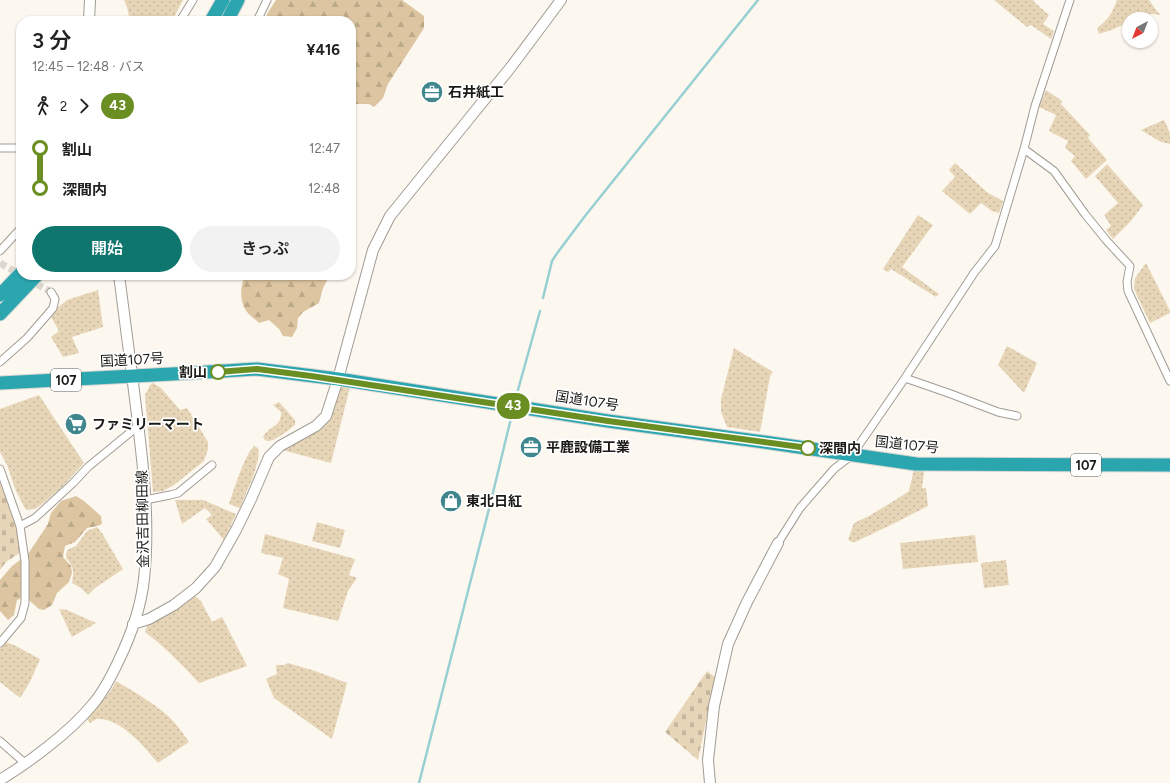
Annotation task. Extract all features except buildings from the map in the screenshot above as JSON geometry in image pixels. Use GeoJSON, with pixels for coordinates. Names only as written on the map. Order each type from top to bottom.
{"type":"FeatureCollection","features":[{"type":"Feature","properties":{"kind":"highway"},"geometry":{"type":"LineString","coordinates":[[214,16],[223,0]]}},
{"type":"Feature","properties":{"kind":"highway"},"geometry":{"type":"LineString","coordinates":[[230,16],[238,0]]}},
{"type":"Feature","properties":{"kind":"highway"},"geometry":{"type":"LineString","coordinates":[[0,295],[16,278]]}},
{"type":"Feature","properties":{"kind":"highway"},"geometry":{"type":"LineString","coordinates":[[0,314],[32,280]]}},
{"type":"Feature","properties":{"kind":"highway","name":"国道107号"},"geometry":{"type":"LineString","coordinates":[[0,383],[257,369],[338,379],[608,421],[916,464],[1170,465]]}},
{"type":"Feature","properties":{"kind":"street"},"geometry":{"type":"LineString","coordinates":[[89,16],[90,0]]}},
{"type":"Feature","properties":{"kind":"street"},"geometry":{"type":"LineString","coordinates":[[183,16],[193,0]]}},
{"type":"Feature","properties":{"kind":"street"},"geometry":{"type":"LineString","coordinates":[[259,16],[267,0]]}},
{"type":"Feature","properties":{"kind":"street"},"geometry":{"type":"LineString","coordinates":[[133,624],[149,619],[174,605],[196,588],[214,567],[236,530],[269,457],[280,446],[316,426],[326,416],[338,379],[373,250],[390,216],[511,67],[561,0]]}},
{"type":"Feature","properties":{"kind":"street"},"geometry":{"type":"LineString","coordinates":[[710,783],[708,760],[714,706],[728,644],[747,602],[778,543],[800,508],[834,469],[852,455],[974,273],[995,246],[1024,149],[1035,106],[1070,0]]}},
{"type":"Feature","properties":{"kind":"street"},"geometry":{"type":"LineString","coordinates":[[0,148],[16,148]]}},
{"type":"Feature","properties":{"kind":"street"},"geometry":{"type":"LineString","coordinates":[[1024,149],[1054,171],[1093,225],[1130,266],[1127,282],[1128,291],[1170,382]]}},
{"type":"Feature","properties":{"kind":"street"},"geometry":{"type":"LineString","coordinates":[[0,251],[16,233]]}},
{"type":"Feature","properties":{"kind":"street","name":"金沢吉田柳田線"},"geometry":{"type":"LineString","coordinates":[[0,780],[26,764],[76,723],[94,704],[117,665],[129,639],[139,603],[144,580],[146,538],[145,500],[138,426],[121,280]]}},
{"type":"Feature","properties":{"kind":"street"},"geometry":{"type":"LineString","coordinates":[[0,362],[27,338],[53,308],[55,299],[51,292]]}},
{"type":"Feature","properties":{"kind":"street"},"geometry":{"type":"LineString","coordinates":[[905,378],[998,412],[1017,416]]}},
{"type":"Feature","properties":{"kind":"street"},"geometry":{"type":"LineString","coordinates":[[20,526],[35,518],[88,467],[138,426]]}},
{"type":"Feature","properties":{"kind":"street"},"geometry":{"type":"LineString","coordinates":[[145,500],[178,493],[212,465]]}},
{"type":"Feature","properties":{"kind":"street"},"geometry":{"type":"LineString","coordinates":[[0,469],[20,526],[25,561],[25,604],[21,618],[0,643]]}},
{"type":"Feature","properties":{"kind":"street"},"geometry":{"type":"LineString","coordinates":[[0,741],[26,764]]}},
{"type":"Feature","properties":{"kind":"green space"},"geometry":{"type":"Polygon","coordinates":[[[124,0],[183,0],[175,16],[129,16],[124,0]]]}},
{"type":"Feature","properties":{"kind":"green space"},"geometry":{"type":"Polygon","coordinates":[[[276,0],[402,0],[424,16],[424,28],[388,84],[383,98],[374,107],[369,104],[356,104],[356,16],[266,16],[276,0]]]}},
{"type":"Feature","properties":{"kind":"green space"},"geometry":{"type":"Polygon","coordinates":[[[994,0],[1034,0],[1033,1],[1049,15],[1043,24],[1054,31],[1051,39],[1031,25],[1027,27],[994,0]]]}},
{"type":"Feature","properties":{"kind":"green space"},"geometry":{"type":"Polygon","coordinates":[[[1117,0],[1149,0],[1158,12],[1122,12],[1122,25],[1099,34],[1097,28],[1110,16],[1117,0]]]}},
{"type":"Feature","properties":{"kind":"green space"},"geometry":{"type":"Polygon","coordinates":[[[1046,90],[1062,101],[1061,104],[1090,135],[1088,138],[1107,160],[1086,179],[1071,161],[1075,156],[1065,148],[1068,141],[1049,131],[1056,115],[1039,107],[1046,90]]]}},
{"type":"Feature","properties":{"kind":"green space"},"geometry":{"type":"Polygon","coordinates":[[[1164,120],[1170,133],[1170,144],[1161,142],[1141,130],[1164,120]]]}},
{"type":"Feature","properties":{"kind":"green space"},"geometry":{"type":"Polygon","coordinates":[[[955,163],[988,193],[1003,201],[999,213],[992,211],[981,203],[970,214],[942,191],[955,177],[949,170],[955,163]]]}},
{"type":"Feature","properties":{"kind":"green space"},"geometry":{"type":"Polygon","coordinates":[[[1107,164],[1143,205],[1131,221],[1113,239],[1106,230],[1111,226],[1104,215],[1118,203],[1095,176],[1107,164]]]}},
{"type":"Feature","properties":{"kind":"green space"},"geometry":{"type":"Polygon","coordinates":[[[918,215],[933,225],[902,267],[939,294],[936,297],[891,269],[888,272],[883,269],[918,215]]]}},
{"type":"Feature","properties":{"kind":"green space"},"geometry":{"type":"Polygon","coordinates":[[[1146,263],[1170,311],[1170,313],[1150,323],[1134,289],[1135,278],[1146,263]]]}},
{"type":"Feature","properties":{"kind":"green space"},"geometry":{"type":"Polygon","coordinates":[[[243,280],[327,280],[323,288],[319,303],[303,312],[298,318],[297,328],[292,337],[283,336],[279,329],[269,320],[259,323],[247,312],[244,308],[241,294],[243,280]]]}},
{"type":"Feature","properties":{"kind":"green space"},"geometry":{"type":"Polygon","coordinates":[[[98,290],[103,327],[72,337],[79,353],[63,357],[51,337],[59,331],[51,317],[57,308],[67,300],[98,290]]]}},
{"type":"Feature","properties":{"kind":"green space"},"geometry":{"type":"Polygon","coordinates":[[[1007,346],[1037,363],[1024,393],[998,365],[1007,346]]]}},
{"type":"Feature","properties":{"kind":"green space"},"geometry":{"type":"Polygon","coordinates":[[[734,348],[773,372],[770,376],[760,432],[727,427],[721,412],[721,399],[734,348]]]}},
{"type":"Feature","properties":{"kind":"green space"},"geometry":{"type":"Polygon","coordinates":[[[153,383],[161,388],[180,410],[187,408],[208,442],[208,449],[204,461],[174,485],[163,491],[153,492],[145,395],[150,385],[153,383]]]}},
{"type":"Feature","properties":{"kind":"green space"},"geometry":{"type":"Polygon","coordinates":[[[340,384],[350,387],[331,463],[282,450],[324,426],[332,414],[340,384]]]}},
{"type":"Feature","properties":{"kind":"green space"},"geometry":{"type":"Polygon","coordinates":[[[39,395],[84,463],[62,487],[41,505],[35,509],[26,510],[16,491],[7,465],[0,452],[0,409],[39,395]]]}},
{"type":"Feature","properties":{"kind":"green space"},"geometry":{"type":"Polygon","coordinates":[[[279,402],[295,420],[295,425],[275,439],[267,441],[263,437],[277,424],[281,417],[281,412],[273,405],[279,402]]]}},
{"type":"Feature","properties":{"kind":"green space"},"geometry":{"type":"Polygon","coordinates":[[[254,446],[258,448],[258,461],[240,508],[229,504],[243,465],[254,446]]]}},
{"type":"Feature","properties":{"kind":"green space"},"geometry":{"type":"Polygon","coordinates":[[[914,469],[924,472],[922,488],[926,488],[928,506],[855,542],[848,540],[854,523],[869,516],[909,491],[914,469]]]}},
{"type":"Feature","properties":{"kind":"green space"},"geometry":{"type":"Polygon","coordinates":[[[0,483],[11,507],[21,552],[6,562],[0,570],[0,483]]]}},
{"type":"Feature","properties":{"kind":"green space"},"geometry":{"type":"Polygon","coordinates":[[[76,496],[101,516],[102,524],[87,528],[75,542],[65,546],[63,557],[71,566],[72,573],[69,582],[57,593],[52,605],[44,610],[39,609],[30,601],[22,598],[17,600],[14,615],[8,620],[0,611],[0,580],[12,566],[28,554],[48,524],[51,513],[61,501],[76,496]]]}},
{"type":"Feature","properties":{"kind":"green space"},"geometry":{"type":"Polygon","coordinates":[[[175,500],[203,500],[236,514],[224,540],[206,519],[212,515],[205,508],[182,524],[175,500]]]}},
{"type":"Feature","properties":{"kind":"green space"},"geometry":{"type":"Polygon","coordinates":[[[317,522],[345,530],[340,548],[312,541],[317,522]]]}},
{"type":"Feature","properties":{"kind":"green space"},"geometry":{"type":"Polygon","coordinates":[[[97,527],[123,569],[95,588],[88,595],[81,588],[72,583],[73,569],[66,558],[67,550],[76,546],[87,531],[97,527]]]}},
{"type":"Feature","properties":{"kind":"green space"},"geometry":{"type":"Polygon","coordinates":[[[265,534],[355,559],[349,575],[357,578],[348,591],[338,621],[283,608],[289,579],[278,574],[283,558],[261,553],[265,534]]]}},
{"type":"Feature","properties":{"kind":"green space"},"geometry":{"type":"Polygon","coordinates":[[[975,535],[978,562],[903,569],[900,543],[975,535]]]}},
{"type":"Feature","properties":{"kind":"green space"},"geometry":{"type":"Polygon","coordinates":[[[1006,560],[1009,585],[984,588],[981,563],[1006,560]]]}},
{"type":"Feature","properties":{"kind":"green space"},"geometry":{"type":"Polygon","coordinates":[[[195,596],[201,601],[212,622],[222,617],[247,666],[199,683],[180,663],[145,632],[148,623],[161,618],[195,596]]]}},
{"type":"Feature","properties":{"kind":"green space"},"geometry":{"type":"Polygon","coordinates":[[[59,609],[67,610],[96,623],[72,637],[59,609]]]}},
{"type":"Feature","properties":{"kind":"green space"},"geometry":{"type":"Polygon","coordinates":[[[6,642],[40,659],[30,682],[20,698],[0,682],[0,649],[6,642]]]}},
{"type":"Feature","properties":{"kind":"green space"},"geometry":{"type":"Polygon","coordinates":[[[288,663],[347,683],[332,739],[274,698],[266,679],[277,674],[276,665],[284,665],[288,663]]]}},
{"type":"Feature","properties":{"kind":"green space"},"geometry":{"type":"Polygon","coordinates":[[[707,671],[715,677],[698,760],[665,732],[707,671]]]}},
{"type":"Feature","properties":{"kind":"green space"},"geometry":{"type":"Polygon","coordinates":[[[116,681],[161,710],[174,722],[189,742],[158,763],[132,735],[115,723],[98,719],[90,723],[87,719],[110,692],[116,681]]]}},
{"type":"Feature","properties":{"kind":"waterway"},"geometry":{"type":"LineString","coordinates":[[543,298],[552,261],[558,252],[585,216],[758,0]]}},
{"type":"Feature","properties":{"kind":"waterway"},"geometry":{"type":"LineString","coordinates":[[516,397],[540,311]]}},
{"type":"Feature","properties":{"kind":"waterway"},"geometry":{"type":"LineString","coordinates":[[419,783],[512,414]]}},
{"type":"Feature","properties":{"kind":"tunnel"},"geometry":{"type":"LineString","coordinates":[[0,263],[16,272]]}},
{"type":"Feature","properties":{"kind":"tunnel"},"geometry":{"type":"LineString","coordinates":[[30,280],[51,292]]}},
{"type":"Feature","properties":{"kind":"bus line","name":"43"},"geometry":{"type":"LineString","coordinates":[[218,372],[257,369],[338,379],[608,421],[808,448]]}},
{"type":"Feature","properties":{"kind":"place","name":"石井紙工"},"geometry":{"type":"Point","coordinates":[432,92]}},
{"type":"Feature","properties":{"kind":"place","name":"割山"},"geometry":{"type":"Point","coordinates":[218,372]}},
{"type":"Feature","properties":{"kind":"place","name":"ファミリーマート"},"geometry":{"type":"Point","coordinates":[76,424]}},
{"type":"Feature","properties":{"kind":"place","name":"平鹿設備工業"},"geometry":{"type":"Point","coordinates":[531,447]}},
{"type":"Feature","properties":{"kind":"place","name":"深間内"},"geometry":{"type":"Point","coordinates":[808,448]}},
{"type":"Feature","properties":{"kind":"place","name":"東北日紅"},"geometry":{"type":"Point","coordinates":[451,501]}}]}
